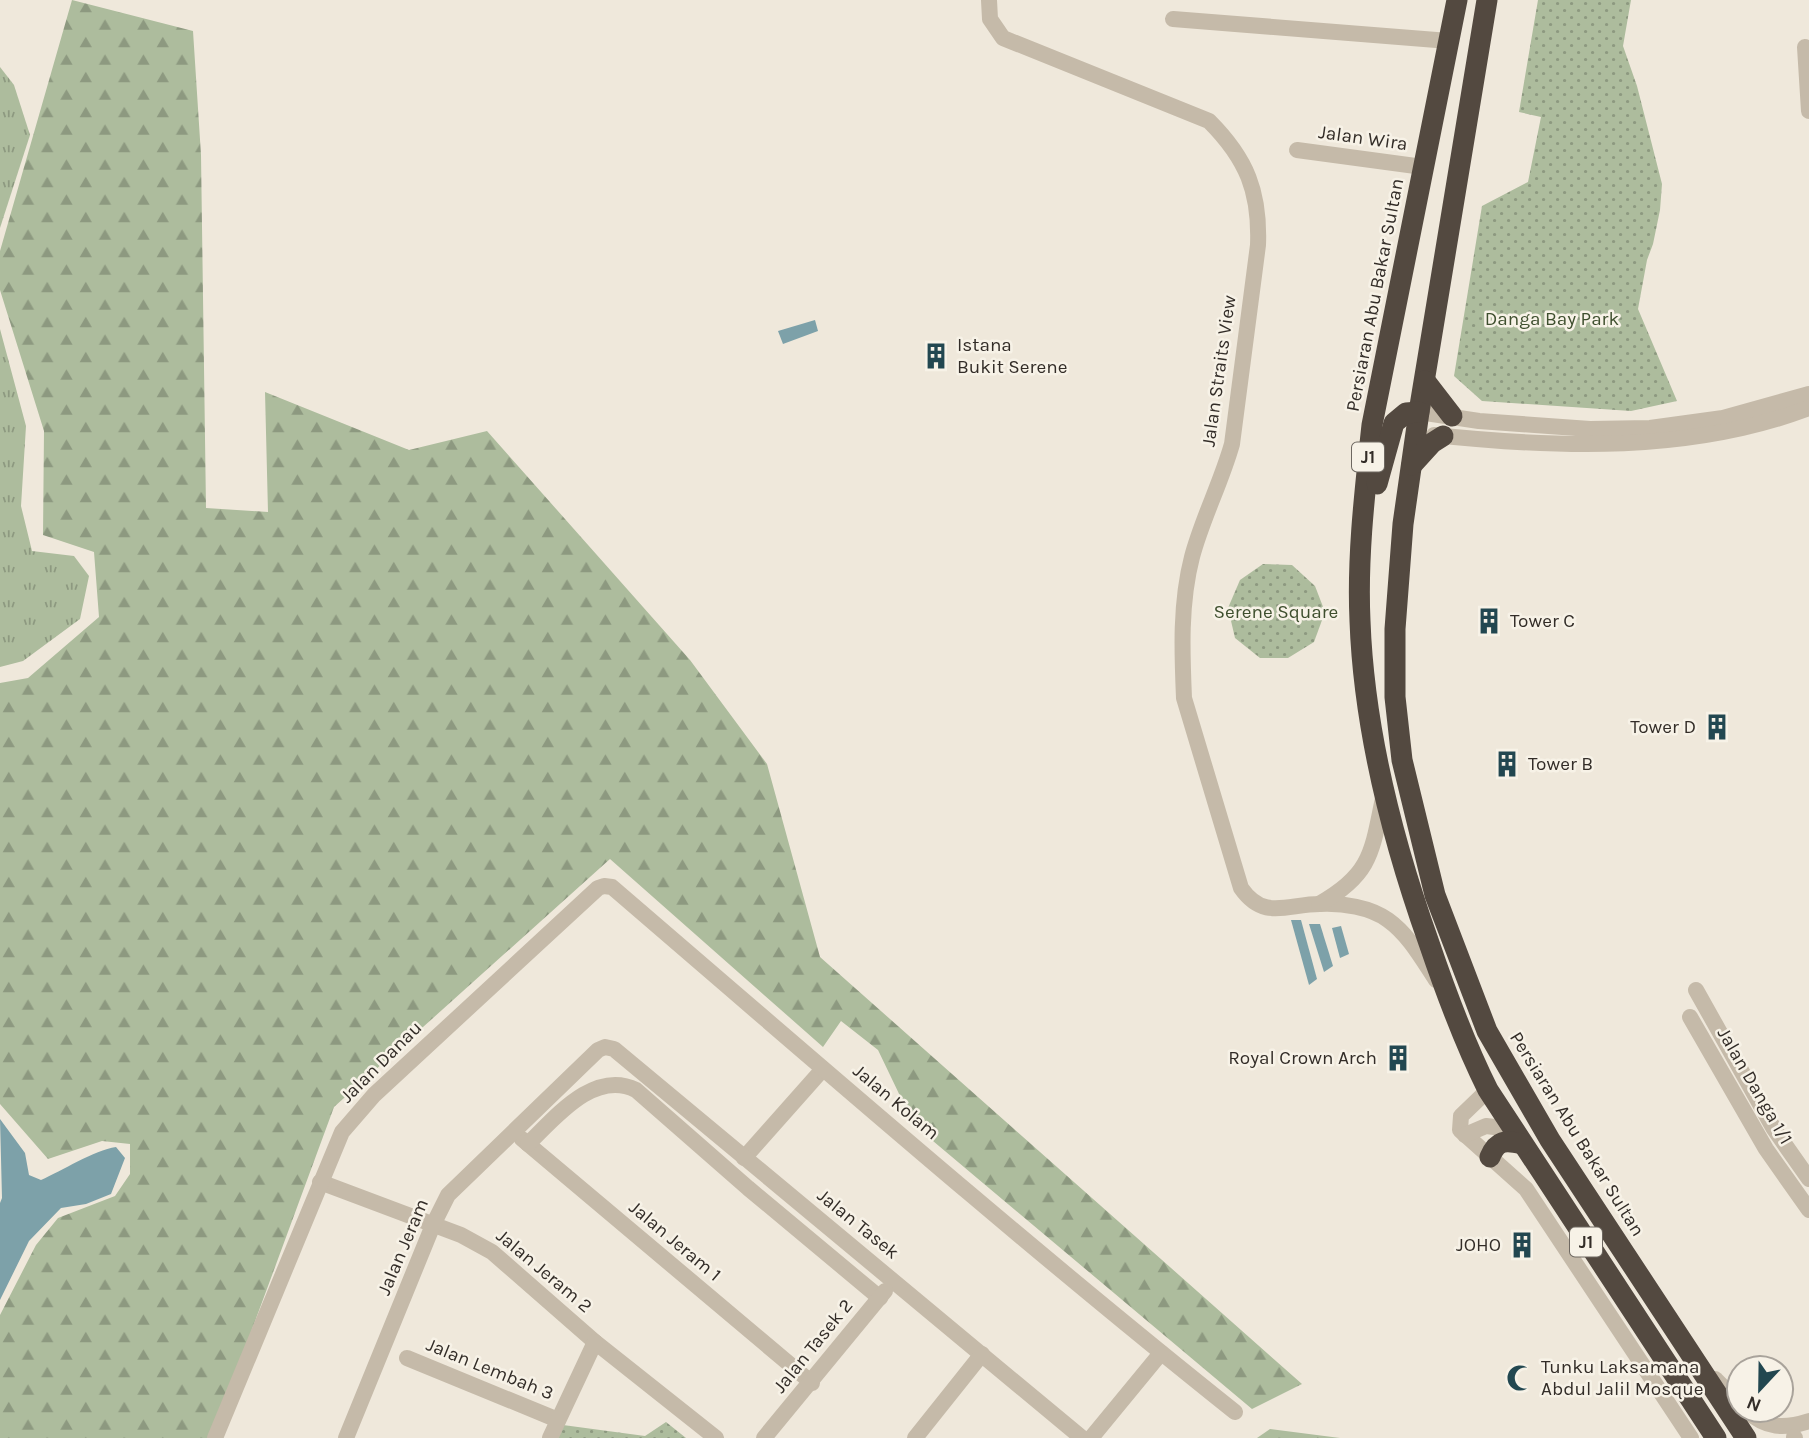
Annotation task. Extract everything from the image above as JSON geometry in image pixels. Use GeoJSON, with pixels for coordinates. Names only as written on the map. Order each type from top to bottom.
{"type":"FeatureCollection","features":[{"type":"Feature","properties":{"kind":"highway","name":"Persiaran Abu Bakar Sultan"},"geometry":{"type":"LineString","coordinates":[[1457,0],[1372,425],[1363,522],[1360,619],[1364,682],[1374,751],[1412,895],[1447,997],[1488,1090],[1716,1438]]}},
{"type":"Feature","properties":{"kind":"highway","name":"Persiaran Abu Bakar Sultan"},"geometry":{"type":"LineString","coordinates":[[1487,0],[1403,524],[1395,628],[1395,697],[1402,760],[1435,895],[1487,1031],[1550,1140],[1746,1438]]}},
{"type":"Feature","properties":{"kind":"highway"},"geometry":{"type":"LineString","coordinates":[[1401,281],[1386,393],[1387,409],[1394,423],[1404,430],[1416,433]]}},
{"type":"Feature","properties":{"kind":"highway"},"geometry":{"type":"LineString","coordinates":[[1412,465],[1448,426],[1425,381]]}},
{"type":"Feature","properties":{"kind":"highway"},"geometry":{"type":"LineString","coordinates":[[1361,579],[1385,449],[1394,423],[1406,412],[1419,412]]}},
{"type":"Feature","properties":{"kind":"highway"},"geometry":{"type":"LineString","coordinates":[[1490,1157],[1496,1144],[1516,1136]]}},
{"type":"Feature","properties":{"kind":"street","name":"Jalan Straits View"},"geometry":{"type":"LineString","coordinates":[[989,0],[990,19],[1003,38],[1209,121],[1229,141],[1251,181],[1259,217],[1257,258],[1232,444],[1192,557],[1185,591],[1185,698],[1241,888],[1250,900],[1275,909],[1319,904],[1359,908],[1388,920],[1415,948],[1447,997]]}},
{"type":"Feature","properties":{"kind":"street"},"geometry":{"type":"LineString","coordinates":[[1468,115],[1484,67],[1497,0]]}},
{"type":"Feature","properties":{"kind":"street"},"geometry":{"type":"LineString","coordinates":[[1173,19],[1449,41]]}},
{"type":"Feature","properties":{"kind":"street"},"geometry":{"type":"LineString","coordinates":[[1805,47],[1809,111]]}},
{"type":"Feature","properties":{"kind":"street","name":"Jalan Wira"},"geometry":{"type":"LineString","coordinates":[[1297,150],[1423,167]]}},
{"type":"Feature","properties":{"kind":"street"},"geometry":{"type":"LineString","coordinates":[[1416,433],[1448,426],[1650,428],[1723,418],[1809,394]]}},
{"type":"Feature","properties":{"kind":"street"},"geometry":{"type":"LineString","coordinates":[[1419,412],[1478,440],[1588,445],[1639,443],[1723,432],[1809,408]]}},
{"type":"Feature","properties":{"kind":"street","name":"Jalan Straits View"},"geometry":{"type":"LineString","coordinates":[[1319,904],[1346,887],[1365,866],[1374,841],[1385,790]]}},
{"type":"Feature","properties":{"kind":"street","name":"Jalan Kolam"},"geometry":{"type":"LineString","coordinates":[[604,886],[612,887],[823,1069],[1235,1412]]}},
{"type":"Feature","properties":{"kind":"street","name":"Jalan Danau"},"geometry":{"type":"LineString","coordinates":[[215,1438],[342,1132],[374,1095],[598,888],[604,886]]}},
{"type":"Feature","properties":{"kind":"street","name":"Jalan Danga 1/1"},"geometry":{"type":"LineString","coordinates":[[1696,990],[1774,1129],[1809,1179]]}},
{"type":"Feature","properties":{"kind":"street","name":"Jalan Danga 1/1"},"geometry":{"type":"LineString","coordinates":[[1690,1017],[1766,1149],[1809,1210]]}},
{"type":"Feature","properties":{"kind":"street","name":"Jalan Jeram"},"geometry":{"type":"LineString","coordinates":[[346,1438],[433,1225],[448,1195],[598,1050],[606,1047]]}},
{"type":"Feature","properties":{"kind":"street","name":"Jalan Tasek"},"geometry":{"type":"LineString","coordinates":[[606,1047],[614,1049],[1082,1438]]}},
{"type":"Feature","properties":{"kind":"street"},"geometry":{"type":"LineString","coordinates":[[744,1158],[823,1069]]}},
{"type":"Feature","properties":{"kind":"street"},"geometry":{"type":"LineString","coordinates":[[528,1144],[571,1102],[605,1085],[626,1085],[636,1090],[748,1188],[880,1297]]}},
{"type":"Feature","properties":{"kind":"street"},"geometry":{"type":"LineString","coordinates":[[1488,1090],[1461,1116],[1460,1130],[1526,1189],[1691,1438]]}},
{"type":"Feature","properties":{"kind":"street"},"geometry":{"type":"LineString","coordinates":[[1465,1135],[1486,1126],[1516,1136]]}},
{"type":"Feature","properties":{"kind":"street","name":"Jalan Jeram 1"},"geometry":{"type":"LineString","coordinates":[[513,1130],[812,1382]]}},
{"type":"Feature","properties":{"kind":"street","name":"Jalan Jeram 2"},"geometry":{"type":"LineString","coordinates":[[320,1182],[461,1236],[492,1252],[595,1342],[716,1438]]}},
{"type":"Feature","properties":{"kind":"street","name":"Jalan Tasek 2"},"geometry":{"type":"LineString","coordinates":[[764,1438],[894,1280]]}},
{"type":"Feature","properties":{"kind":"street"},"geometry":{"type":"LineString","coordinates":[[550,1438],[595,1342]]}},
{"type":"Feature","properties":{"kind":"street"},"geometry":{"type":"LineString","coordinates":[[1091,1438],[1161,1353]]}},
{"type":"Feature","properties":{"kind":"street"},"geometry":{"type":"LineString","coordinates":[[915,1438],[982,1354]]}},
{"type":"Feature","properties":{"kind":"street","name":"Jalan Lembah 3"},"geometry":{"type":"LineString","coordinates":[[407,1358],[558,1420]]}},
{"type":"Feature","properties":{"kind":"street"},"geometry":{"type":"LineString","coordinates":[[1693,1358],[1725,1389]]}},
{"type":"Feature","properties":{"kind":"street"},"geometry":{"type":"LineString","coordinates":[[1764,1424],[1784,1427],[1809,1422]]}},
{"type":"Feature","properties":{"kind":"street"},"geometry":{"type":"LineString","coordinates":[[1794,1438],[1809,1432]]}},
{"type":"Feature","properties":{"kind":"green space"},"geometry":{"type":"Polygon","coordinates":[[[72,0],[193,31],[201,155],[206,508],[268,512],[265,392],[409,450],[487,431],[690,660],[767,764],[820,957],[1302,1384],[1252,1409],[914,1125],[878,1050],[841,1021],[823,1047],[610,859],[334,1107],[212,1438],[0,1438],[0,1315],[36,1245],[58,1218],[115,1196],[130,1174],[130,1144],[102,1141],[48,1159],[0,1104],[0,683],[28,678],[99,617],[94,552],[43,535],[44,431],[0,290],[0,251],[72,0]]]}},
{"type":"Feature","properties":{"kind":"green space","name":"Danga Bay Park"},"geometry":{"type":"Polygon","coordinates":[[[1538,0],[1631,0],[1623,46],[1637,86],[1662,184],[1660,210],[1638,309],[1677,401],[1631,411],[1482,401],[1454,376],[1482,206],[1528,182],[1541,117],[1519,112],[1538,0]]]}},
{"type":"Feature","properties":{"kind":"green space"},"geometry":{"type":"Polygon","coordinates":[[[0,67],[14,85],[30,135],[0,228],[0,67]]]}},
{"type":"Feature","properties":{"kind":"green space"},"geometry":{"type":"Polygon","coordinates":[[[0,329],[26,426],[21,506],[32,551],[74,556],[89,576],[80,619],[23,661],[0,667],[0,329]]]}},
{"type":"Feature","properties":{"kind":"green space","name":"Serene Square"},"geometry":{"type":"Polygon","coordinates":[[[1263,564],[1292,565],[1315,586],[1325,612],[1314,642],[1288,658],[1260,658],[1235,638],[1228,608],[1240,580],[1263,564]]]}},
{"type":"Feature","properties":{"kind":"green space"},"geometry":{"type":"Polygon","coordinates":[[[666,1422],[686,1438],[558,1438],[563,1425],[645,1436],[666,1422]]]}},
{"type":"Feature","properties":{"kind":"green space"},"geometry":{"type":"Polygon","coordinates":[[[1270,1429],[1340,1438],[1257,1438],[1270,1429]]]}},
{"type":"Feature","properties":{"kind":"water"},"geometry":{"type":"Polygon","coordinates":[[[815,320],[818,331],[783,344],[778,331],[815,320]]]}},
{"type":"Feature","properties":{"kind":"water"},"geometry":{"type":"Polygon","coordinates":[[[1291,920],[1301,920],[1317,979],[1309,985],[1291,920]]]}},
{"type":"Feature","properties":{"kind":"water"},"geometry":{"type":"Polygon","coordinates":[[[1309,924],[1320,924],[1333,966],[1324,972],[1309,924]]]}},
{"type":"Feature","properties":{"kind":"water"},"geometry":{"type":"Polygon","coordinates":[[[1341,926],[1349,954],[1340,958],[1332,928],[1341,926]]]}},
{"type":"Feature","properties":{"kind":"water"},"geometry":{"type":"Polygon","coordinates":[[[0,1119],[25,1153],[29,1175],[41,1180],[107,1149],[116,1147],[125,1158],[111,1194],[86,1204],[61,1208],[29,1241],[0,1300],[2,1198],[0,1119]]]}},
{"type":"Feature","properties":{"kind":"place","name":"Istana Bukit Serene"},"geometry":{"type":"Point","coordinates":[936,356]}},
{"type":"Feature","properties":{"kind":"place","name":"Tower C"},"geometry":{"type":"Point","coordinates":[1489,621]}},
{"type":"Feature","properties":{"kind":"place","name":"Tower D"},"geometry":{"type":"Point","coordinates":[1717,727]}},
{"type":"Feature","properties":{"kind":"place","name":"Tower B"},"geometry":{"type":"Point","coordinates":[1507,764]}},
{"type":"Feature","properties":{"kind":"place","name":"Royal Crown Arch"},"geometry":{"type":"Point","coordinates":[1398,1058]}},
{"type":"Feature","properties":{"kind":"place","name":"JOHO"},"geometry":{"type":"Point","coordinates":[1522,1245]}},
{"type":"Feature","properties":{"kind":"place","name":"Tunku Laksamana Abdul Jalil Mosque"},"geometry":{"type":"Point","coordinates":[1520,1378]}}]}
